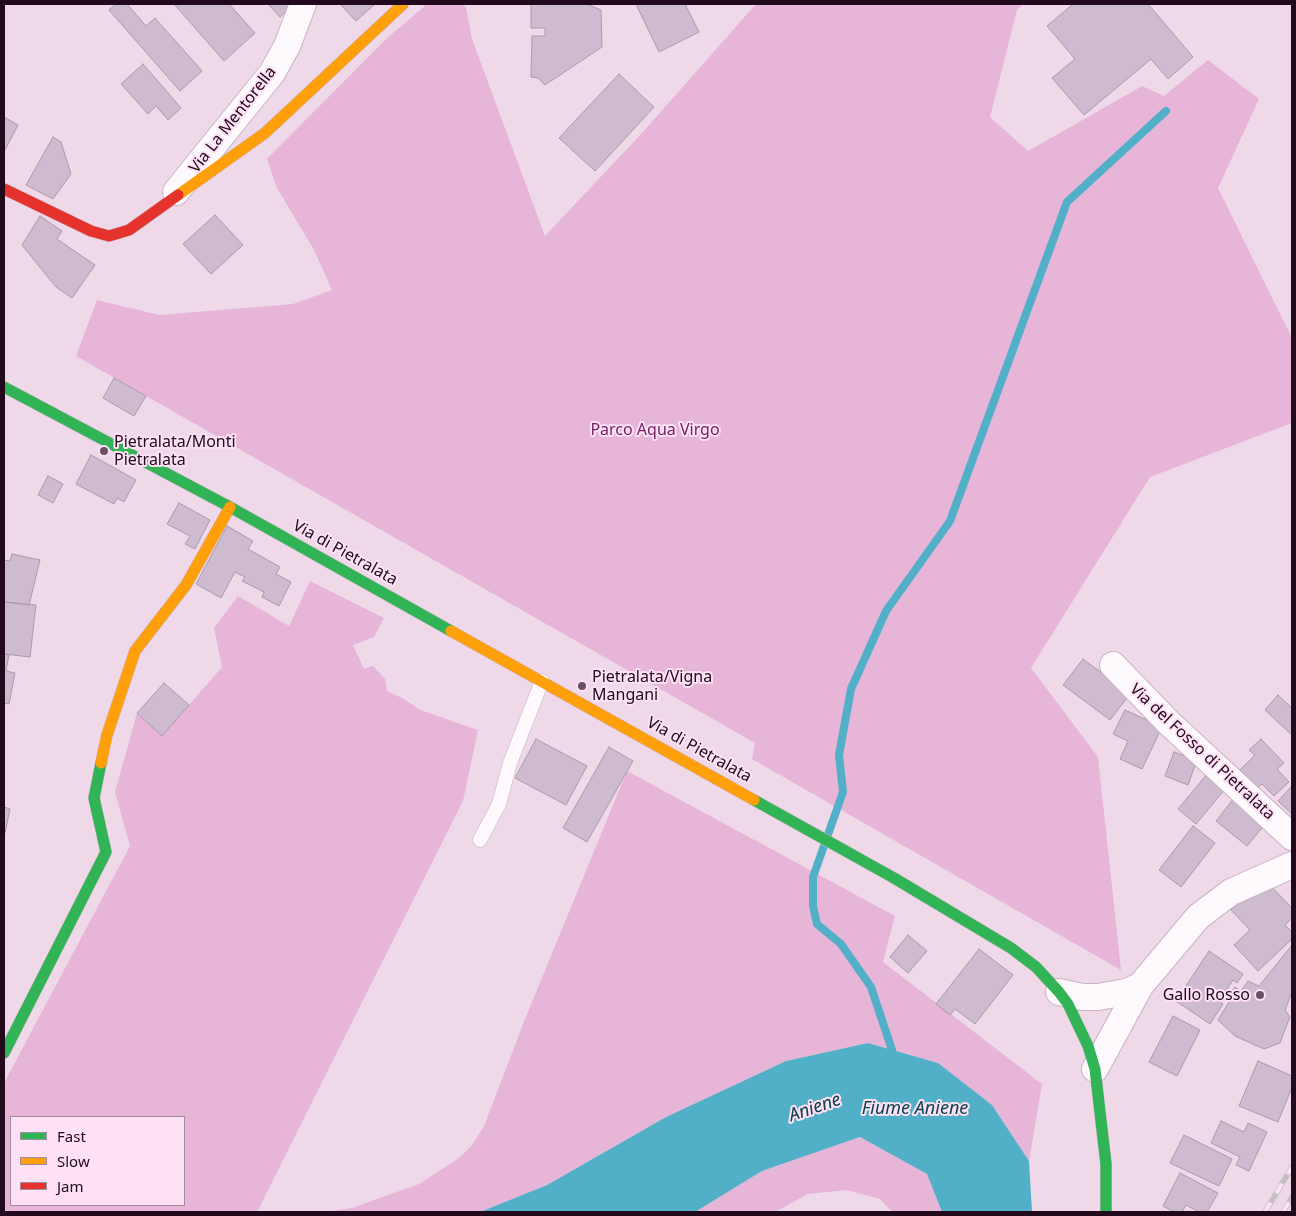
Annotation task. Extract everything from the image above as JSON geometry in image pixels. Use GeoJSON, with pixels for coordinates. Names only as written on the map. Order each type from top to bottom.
{"type":"FeatureCollection","features":[{"type":"Feature","properties":{"kind":"street","name":"Via La Mentorella"},"geometry":{"type":"LineString","coordinates":[[166,204],[272,74],[287,46],[303,4]]}},
{"type":"Feature","properties":{"kind":"street"},"geometry":{"type":"LineString","coordinates":[[4,189],[91,231],[109,236],[129,230],[265,133],[403,4]]}},
{"type":"Feature","properties":{"kind":"street","name":"Via di Pietralata"},"geometry":{"type":"LineString","coordinates":[[4,387],[230,508],[542,681],[894,878],[1011,948],[1036,967],[1059,992],[1080,1027],[1095,1068],[1105,1141],[1106,1212]]}},
{"type":"Feature","properties":{"kind":"street"},"geometry":{"type":"LineString","coordinates":[[4,1054],[106,852],[94,798],[108,735],[135,652],[186,585],[230,508]]}},
{"type":"Feature","properties":{"kind":"street","name":"Via del Fosso di Pietralata"},"geometry":{"type":"LineString","coordinates":[[1113,665],[1169,723],[1292,837]]}},
{"type":"Feature","properties":{"kind":"street"},"geometry":{"type":"LineString","coordinates":[[1095,1068],[1140,986],[1188,928],[1214,903],[1243,886],[1292,865]]}},
{"type":"Feature","properties":{"kind":"street"},"geometry":{"type":"LineString","coordinates":[[1059,992],[1082,997],[1098,997],[1126,992],[1140,986]]}},
{"type":"Feature","properties":{"kind":"lane"},"geometry":{"type":"LineString","coordinates":[[480,840],[499,804],[510,763],[542,681]]}},
{"type":"Feature","properties":{"kind":"green space","name":"Parco Aqua Virgo"},"geometry":{"type":"Polygon","coordinates":[[[427,4],[459,4],[466,7],[472,39],[545,236],[642,133],[756,4],[1023,4],[1017,10],[990,117],[1028,151],[1142,86],[1164,96],[1208,60],[1259,99],[1218,188],[1292,338],[1292,423],[1150,477],[1031,668],[1098,757],[1121,970],[752,759],[755,743],[76,356],[97,300],[159,315],[293,304],[332,290],[314,250],[277,188],[267,159],[386,39],[427,4]]]}},
{"type":"Feature","properties":{"kind":"green space"},"geometry":{"type":"Polygon","coordinates":[[[310,581],[384,618],[374,637],[353,645],[364,669],[373,666],[385,679],[387,691],[404,699],[420,710],[478,730],[463,801],[257,1212],[4,1212],[4,1083],[130,846],[115,792],[137,713],[162,736],[222,667],[214,628],[238,596],[289,626],[310,581]]]}},
{"type":"Feature","properties":{"kind":"green space"},"geometry":{"type":"Polygon","coordinates":[[[627,771],[895,916],[883,962],[1042,1084],[1029,1161],[992,1105],[938,1063],[868,1043],[786,1061],[666,1117],[547,1185],[480,1212],[325,1212],[352,1208],[419,1184],[459,1158],[472,1145],[484,1126],[525,1019],[627,771]]]}},
{"type":"Feature","properties":{"kind":"green space"},"geometry":{"type":"Polygon","coordinates":[[[860,1137],[927,1174],[942,1212],[892,1212],[880,1199],[847,1190],[808,1194],[775,1212],[695,1212],[762,1171],[860,1137]]]}},
{"type":"Feature","properties":{"kind":"water","name":"Fiume Aniene"},"geometry":{"type":"Polygon","coordinates":[[[868,1043],[938,1063],[992,1105],[1029,1161],[1032,1212],[942,1212],[927,1174],[860,1137],[762,1171],[695,1212],[480,1212],[547,1185],[666,1117],[786,1061],[868,1043]]]}},
{"type":"Feature","properties":{"kind":"building"},"geometry":{"type":"Polygon","coordinates":[[[116,4],[127,4],[146,26],[155,18],[202,71],[180,91],[109,10],[116,4]]]}},
{"type":"Feature","properties":{"kind":"building"},"geometry":{"type":"Polygon","coordinates":[[[174,4],[229,4],[255,33],[224,61],[174,4]]]}},
{"type":"Feature","properties":{"kind":"building"},"geometry":{"type":"Polygon","coordinates":[[[268,4],[291,4],[292,6],[280,17],[268,4]]]}},
{"type":"Feature","properties":{"kind":"building"},"geometry":{"type":"Polygon","coordinates":[[[340,4],[375,4],[356,21],[340,4]]]}},
{"type":"Feature","properties":{"kind":"building"},"geometry":{"type":"Polygon","coordinates":[[[531,4],[587,4],[601,10],[602,47],[545,85],[538,78],[531,77],[532,36],[545,36],[545,28],[531,28],[531,4]]]}},
{"type":"Feature","properties":{"kind":"building"},"geometry":{"type":"Polygon","coordinates":[[[636,4],[685,4],[699,32],[659,52],[636,4]]]}},
{"type":"Feature","properties":{"kind":"building"},"geometry":{"type":"Polygon","coordinates":[[[1073,4],[1148,4],[1193,57],[1168,79],[1151,59],[1084,115],[1052,78],[1075,59],[1047,26],[1073,4]]]}},
{"type":"Feature","properties":{"kind":"building"},"geometry":{"type":"Polygon","coordinates":[[[143,64],[181,108],[168,120],[156,106],[148,114],[121,84],[143,64]]]}},
{"type":"Feature","properties":{"kind":"building"},"geometry":{"type":"Polygon","coordinates":[[[619,74],[654,107],[595,171],[559,138],[619,74]]]}},
{"type":"Feature","properties":{"kind":"building"},"geometry":{"type":"Polygon","coordinates":[[[4,117],[18,125],[4,152],[4,117]]]}},
{"type":"Feature","properties":{"kind":"building"},"geometry":{"type":"Polygon","coordinates":[[[53,137],[61,142],[71,174],[53,199],[26,185],[53,137]]]}},
{"type":"Feature","properties":{"kind":"building"},"geometry":{"type":"Polygon","coordinates":[[[215,215],[243,245],[211,274],[183,244],[215,215]]]}},
{"type":"Feature","properties":{"kind":"building"},"geometry":{"type":"Polygon","coordinates":[[[40,216],[62,231],[57,239],[95,265],[72,298],[56,287],[22,245],[40,216]]]}},
{"type":"Feature","properties":{"kind":"building"},"geometry":{"type":"Polygon","coordinates":[[[114,378],[146,396],[134,416],[103,398],[114,378]]]}},
{"type":"Feature","properties":{"kind":"building"},"geometry":{"type":"Polygon","coordinates":[[[91,455],[136,480],[124,502],[117,498],[114,504],[76,484],[91,455]]]}},
{"type":"Feature","properties":{"kind":"building"},"geometry":{"type":"Polygon","coordinates":[[[48,476],[63,484],[53,503],[38,495],[48,476]]]}},
{"type":"Feature","properties":{"kind":"building"},"geometry":{"type":"Polygon","coordinates":[[[179,503],[210,520],[195,549],[185,544],[190,536],[167,524],[179,503]]]}},
{"type":"Feature","properties":{"kind":"building"},"geometry":{"type":"Polygon","coordinates":[[[227,526],[253,541],[248,549],[280,567],[276,574],[291,582],[279,606],[262,597],[264,592],[242,581],[245,577],[235,572],[221,598],[196,584],[227,526]]]}},
{"type":"Feature","properties":{"kind":"building"},"geometry":{"type":"Polygon","coordinates":[[[12,554],[40,560],[29,605],[4,602],[4,560],[10,561],[12,554]]]}},
{"type":"Feature","properties":{"kind":"building"},"geometry":{"type":"Polygon","coordinates":[[[4,602],[36,605],[30,657],[4,654],[4,602]]]}},
{"type":"Feature","properties":{"kind":"building"},"geometry":{"type":"Polygon","coordinates":[[[4,654],[9,655],[6,671],[15,673],[9,704],[4,703],[4,654]]]}},
{"type":"Feature","properties":{"kind":"building"},"geometry":{"type":"Polygon","coordinates":[[[1083,659],[1130,694],[1110,720],[1063,685],[1083,659]]]}},
{"type":"Feature","properties":{"kind":"building"},"geometry":{"type":"Polygon","coordinates":[[[164,683],[189,705],[162,736],[137,713],[164,683]]]}},
{"type":"Feature","properties":{"kind":"building"},"geometry":{"type":"Polygon","coordinates":[[[1278,695],[1292,708],[1292,735],[1265,710],[1278,695]]]}},
{"type":"Feature","properties":{"kind":"building"},"geometry":{"type":"Polygon","coordinates":[[[1125,710],[1162,727],[1142,769],[1120,759],[1128,741],[1113,734],[1125,710]]]}},
{"type":"Feature","properties":{"kind":"building"},"geometry":{"type":"Polygon","coordinates":[[[536,739],[587,766],[566,805],[515,778],[536,739]]]}},
{"type":"Feature","properties":{"kind":"building"},"geometry":{"type":"Polygon","coordinates":[[[1261,739],[1284,763],[1277,769],[1289,782],[1274,796],[1262,784],[1257,788],[1240,770],[1255,755],[1249,750],[1261,739]]]}},
{"type":"Feature","properties":{"kind":"building"},"geometry":{"type":"Polygon","coordinates":[[[609,747],[633,761],[587,842],[563,828],[609,747]]]}},
{"type":"Feature","properties":{"kind":"building"},"geometry":{"type":"Polygon","coordinates":[[[1174,752],[1197,760],[1188,785],[1165,776],[1174,752]]]}},
{"type":"Feature","properties":{"kind":"building"},"geometry":{"type":"Polygon","coordinates":[[[1208,773],[1226,788],[1196,824],[1178,809],[1208,773]]]}},
{"type":"Feature","properties":{"kind":"building"},"geometry":{"type":"Polygon","coordinates":[[[1292,786],[1292,814],[1278,801],[1292,786]]]}},
{"type":"Feature","properties":{"kind":"building"},"geometry":{"type":"Polygon","coordinates":[[[1235,797],[1266,823],[1247,846],[1216,821],[1235,797]]]}},
{"type":"Feature","properties":{"kind":"building"},"geometry":{"type":"Polygon","coordinates":[[[4,807],[10,809],[5,833],[4,832],[4,807]]]}},
{"type":"Feature","properties":{"kind":"building"},"geometry":{"type":"Polygon","coordinates":[[[1193,826],[1215,843],[1181,887],[1159,870],[1193,826]]]}},
{"type":"Feature","properties":{"kind":"building"},"geometry":{"type":"Polygon","coordinates":[[[1264,879],[1292,908],[1292,918],[1285,925],[1292,932],[1292,939],[1258,971],[1234,945],[1250,930],[1231,910],[1264,879]]]}},
{"type":"Feature","properties":{"kind":"building"},"geometry":{"type":"Polygon","coordinates":[[[908,935],[927,951],[908,973],[890,957],[908,935]]]}},
{"type":"Feature","properties":{"kind":"building","name":"Gallo Rosso"},"geometry":{"type":"Polygon","coordinates":[[[1292,945],[1292,992],[1285,1010],[1290,1017],[1280,1043],[1264,1049],[1235,1036],[1218,1020],[1229,1002],[1226,997],[1235,987],[1241,991],[1248,981],[1259,986],[1292,945]]]}},
{"type":"Feature","properties":{"kind":"building"},"geometry":{"type":"Polygon","coordinates":[[[979,949],[1013,975],[975,1024],[955,1009],[950,1015],[936,1004],[979,949]]]}},
{"type":"Feature","properties":{"kind":"building"},"geometry":{"type":"Polygon","coordinates":[[[1209,951],[1243,974],[1237,983],[1233,980],[1219,1001],[1223,1004],[1210,1024],[1176,1001],[1209,951]]]}},
{"type":"Feature","properties":{"kind":"building"},"geometry":{"type":"Polygon","coordinates":[[[1173,1016],[1200,1030],[1177,1076],[1149,1062],[1173,1016]]]}},
{"type":"Feature","properties":{"kind":"building"},"geometry":{"type":"Polygon","coordinates":[[[1258,1061],[1292,1076],[1292,1087],[1278,1122],[1239,1106],[1258,1061]]]}},
{"type":"Feature","properties":{"kind":"building"},"geometry":{"type":"Polygon","coordinates":[[[1221,1121],[1244,1132],[1248,1123],[1267,1132],[1249,1171],[1236,1165],[1240,1157],[1211,1143],[1221,1121]]]}},
{"type":"Feature","properties":{"kind":"building"},"geometry":{"type":"Polygon","coordinates":[[[1184,1135],[1232,1159],[1219,1186],[1170,1163],[1184,1135]]]}},
{"type":"Feature","properties":{"kind":"building"},"geometry":{"type":"Polygon","coordinates":[[[1180,1173],[1218,1193],[1207,1212],[1199,1212],[1186,1205],[1182,1212],[1174,1212],[1163,1206],[1180,1173]]]}},
{"type":"Feature","properties":{"kind":"waterway"},"geometry":{"type":"LineString","coordinates":[[892,1050],[871,987],[841,944],[817,924],[813,906],[813,877],[843,792],[839,755],[851,689],[886,611],[950,521],[1067,202],[1166,111]]}},
{"type":"Feature","properties":{"kind":"railway"},"geometry":{"type":"LineString","coordinates":[[1265,1212],[1292,1167]]}},
{"type":"Feature","properties":{"kind":"railway"},"geometry":{"type":"LineString","coordinates":[[1283,1212],[1292,1197]]}},
{"type":"Feature","properties":{"kind":"traffic: fast"},"geometry":{"type":"LineString","coordinates":[[4,387],[230,507],[451,631]]}},
{"type":"Feature","properties":{"kind":"traffic: fast"},"geometry":{"type":"LineString","coordinates":[[4,1053],[106,852],[94,798],[101,763]]}},
{"type":"Feature","properties":{"kind":"traffic: fast"},"geometry":{"type":"LineString","coordinates":[[754,800],[894,878],[1011,948],[1036,967],[1059,992],[1068,1004],[1088,1046],[1095,1069],[1106,1164],[1106,1212]]}},
{"type":"Feature","properties":{"kind":"traffic: slow"},"geometry":{"type":"LineString","coordinates":[[178,195],[265,133],[403,4]]}},
{"type":"Feature","properties":{"kind":"traffic: slow"},"geometry":{"type":"LineString","coordinates":[[101,763],[107,735],[135,651],[186,585],[230,507]]}},
{"type":"Feature","properties":{"kind":"traffic: slow"},"geometry":{"type":"LineString","coordinates":[[451,631],[754,800]]}},
{"type":"Feature","properties":{"kind":"traffic: jam"},"geometry":{"type":"LineString","coordinates":[[4,189],[91,231],[109,236],[129,230],[178,195]]}},
{"type":"Feature","properties":{"kind":"place","name":"Pietralata/Monti Pietralata"},"geometry":{"type":"Point","coordinates":[104,451]}},
{"type":"Feature","properties":{"kind":"place","name":"Pietralata/Vigna Mangani"},"geometry":{"type":"Point","coordinates":[582,686]}},
{"type":"Feature","properties":{"kind":"place","name":"Gallo Rosso"},"geometry":{"type":"Point","coordinates":[1260,995]}},
{"type":"Feature","properties":{"kind":"water label","name":"Aniene"},"geometry":{"type":"Point","coordinates":[815,1108]}}]}
